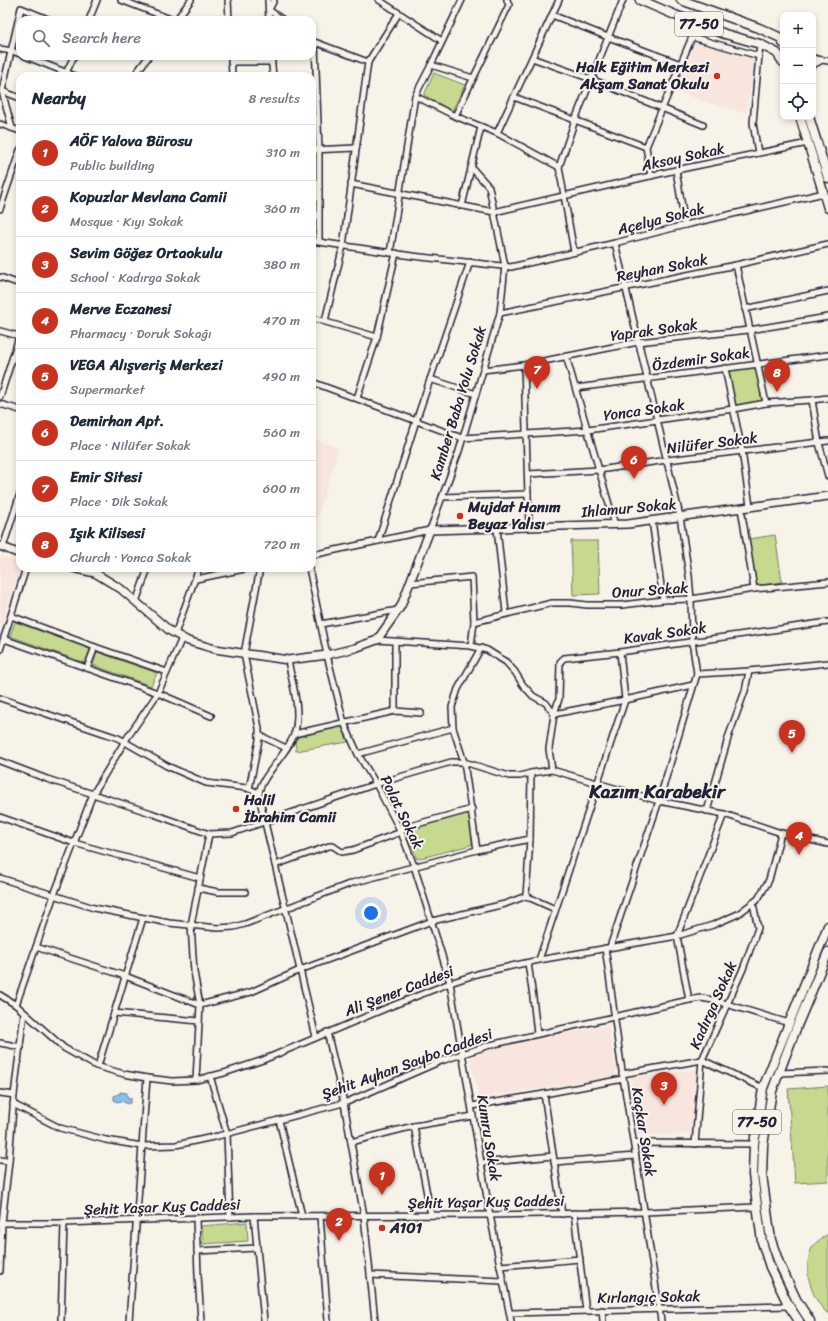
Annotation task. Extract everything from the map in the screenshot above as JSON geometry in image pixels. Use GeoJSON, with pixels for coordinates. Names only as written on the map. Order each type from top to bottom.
{"type":"FeatureCollection","features":[{"type":"Feature","properties":{"kind":"main road","name":"77-50"},"geometry":{"type":"LineString","coordinates":[[640,0],[696,23],[760,44],[777,53],[780,57]]}},
{"type":"Feature","properties":{"kind":"main road","name":"77-50"},"geometry":{"type":"LineString","coordinates":[[681,0],[759,28],[780,39]]}},
{"type":"Feature","properties":{"kind":"main road"},"geometry":{"type":"LineString","coordinates":[[801,120],[828,208]]}},
{"type":"Feature","properties":{"kind":"main road"},"geometry":{"type":"LineString","coordinates":[[810,120],[828,178]]}},
{"type":"Feature","properties":{"kind":"main road","name":"77-50"},"geometry":{"type":"LineString","coordinates":[[799,1321],[789,1306],[770,1267],[762,1242],[756,1207],[753,1175],[754,1144],[763,1088],[828,926]]}},
{"type":"Feature","properties":{"kind":"main road","name":"77-50"},"geometry":{"type":"LineString","coordinates":[[810,1321],[797,1301],[778,1263],[771,1240],[765,1206],[762,1175],[763,1145],[772,1091],[778,1072],[828,952]]}},
{"type":"Feature","properties":{"kind":"main road"},"geometry":{"type":"LineString","coordinates":[[756,1207],[765,1206]]}},
{"type":"Feature","properties":{"kind":"street"},"geometry":{"type":"LineString","coordinates":[[91,16],[97,0]]}},
{"type":"Feature","properties":{"kind":"street"},"geometry":{"type":"LineString","coordinates":[[121,0],[163,16]]}},
{"type":"Feature","properties":{"kind":"street"},"geometry":{"type":"LineString","coordinates":[[179,16],[191,0]]}},
{"type":"Feature","properties":{"kind":"street"},"geometry":{"type":"LineString","coordinates":[[228,0],[229,16]]}},
{"type":"Feature","properties":{"kind":"street"},"geometry":{"type":"LineString","coordinates":[[268,0],[269,16]]}},
{"type":"Feature","properties":{"kind":"street"},"geometry":{"type":"LineString","coordinates":[[269,10],[274,0]]}},
{"type":"Feature","properties":{"kind":"street"},"geometry":{"type":"LineString","coordinates":[[379,0],[442,41]]}},
{"type":"Feature","properties":{"kind":"street"},"geometry":{"type":"LineString","coordinates":[[357,398],[377,337],[393,253],[399,194],[415,96],[462,0]]}},
{"type":"Feature","properties":{"kind":"street"},"geometry":{"type":"LineString","coordinates":[[455,116],[509,5],[508,0]]}},
{"type":"Feature","properties":{"kind":"street"},"geometry":{"type":"LineString","coordinates":[[497,133],[559,0]]}},
{"type":"Feature","properties":{"kind":"street"},"geometry":{"type":"LineString","coordinates":[[574,252],[559,167],[575,120],[623,0]]}},
{"type":"Feature","properties":{"kind":"street"},"geometry":{"type":"LineString","coordinates":[[19,16],[21,8],[40,16]]}},
{"type":"Feature","properties":{"kind":"street"},"geometry":{"type":"LineString","coordinates":[[269,10],[277,16]]}},
{"type":"Feature","properties":{"kind":"street"},"geometry":{"type":"LineString","coordinates":[[324,321],[343,246],[368,62],[400,13]]}},
{"type":"Feature","properties":{"kind":"street"},"geometry":{"type":"LineString","coordinates":[[552,15],[681,64]]}},
{"type":"Feature","properties":{"kind":"street"},"geometry":{"type":"LineString","coordinates":[[651,176],[646,147],[692,37],[696,23]]}},
{"type":"Feature","properties":{"kind":"street"},"geometry":{"type":"LineString","coordinates":[[12,128],[2,91],[16,32]]}},
{"type":"Feature","properties":{"kind":"street"},"geometry":{"type":"LineString","coordinates":[[692,37],[759,56]]}},
{"type":"Feature","properties":{"kind":"street"},"geometry":{"type":"LineString","coordinates":[[316,43],[368,62]]}},
{"type":"Feature","properties":{"kind":"street"},"geometry":{"type":"LineString","coordinates":[[758,153],[753,123],[760,44]]}},
{"type":"Feature","properties":{"kind":"street"},"geometry":{"type":"LineString","coordinates":[[0,49],[16,52]]}},
{"type":"Feature","properties":{"kind":"street"},"geometry":{"type":"LineString","coordinates":[[532,58],[703,125]]}},
{"type":"Feature","properties":{"kind":"street"},"geometry":{"type":"LineString","coordinates":[[35,60],[64,72]]}},
{"type":"Feature","properties":{"kind":"street"},"geometry":{"type":"LineString","coordinates":[[66,72],[72,60]]}},
{"type":"Feature","properties":{"kind":"street"},"geometry":{"type":"LineString","coordinates":[[137,72],[146,60]]}},
{"type":"Feature","properties":{"kind":"street"},"geometry":{"type":"LineString","coordinates":[[232,72],[231,62],[258,60]]}},
{"type":"Feature","properties":{"kind":"street"},"geometry":{"type":"LineString","coordinates":[[272,60],[272,72]]}},
{"type":"Feature","properties":{"kind":"street"},"geometry":{"type":"LineString","coordinates":[[314,60],[315,72]]}},
{"type":"Feature","properties":{"kind":"street"},"geometry":{"type":"LineString","coordinates":[[431,65],[473,78]]}},
{"type":"Feature","properties":{"kind":"street"},"geometry":{"type":"LineString","coordinates":[[2,91],[16,96]]}},
{"type":"Feature","properties":{"kind":"street"},"geometry":{"type":"LineString","coordinates":[[316,96],[319,150],[319,242]]}},
{"type":"Feature","properties":{"kind":"street"},"geometry":{"type":"LineString","coordinates":[[415,96],[455,116],[497,133],[559,167]]}},
{"type":"Feature","properties":{"kind":"street"},"geometry":{"type":"LineString","coordinates":[[514,97],[646,147]]}},
{"type":"Feature","properties":{"kind":"street"},"geometry":{"type":"LineString","coordinates":[[0,124],[16,130]]}},
{"type":"Feature","properties":{"kind":"street"},"geometry":{"type":"LineString","coordinates":[[462,206],[480,127]]}},
{"type":"Feature","properties":{"kind":"street","name":"Aksoy Sokak"},"geometry":{"type":"LineString","coordinates":[[494,212],[676,170],[808,143]]}},
{"type":"Feature","properties":{"kind":"street"},"geometry":{"type":"LineString","coordinates":[[319,150],[356,148]]}},
{"type":"Feature","properties":{"kind":"street"},"geometry":{"type":"LineString","coordinates":[[0,210],[16,162]]}},
{"type":"Feature","properties":{"kind":"street","name":"Kamber Baba Yolu Sokak"},"geometry":{"type":"LineString","coordinates":[[377,640],[399,610],[430,530],[462,438],[500,313],[505,266],[489,187],[471,167]]}},
{"type":"Feature","properties":{"kind":"street"},"geometry":{"type":"LineString","coordinates":[[676,170],[685,225]]}},
{"type":"Feature","properties":{"kind":"street"},"geometry":{"type":"LineString","coordinates":[[351,184],[494,212]]}},
{"type":"Feature","properties":{"kind":"street","name":"Açelya Sokak"},"geometry":{"type":"LineString","coordinates":[[316,242],[393,253],[511,267],[824,193]]}},
{"type":"Feature","properties":{"kind":"street"},"geometry":{"type":"LineString","coordinates":[[607,947],[659,801],[697,674],[692,641],[691,599],[680,516],[614,243]]}},
{"type":"Feature","properties":{"kind":"street","name":"Reyhan Sokak"},"geometry":{"type":"LineString","coordinates":[[500,313],[736,265],[828,244]]}},
{"type":"Feature","properties":{"kind":"street"},"geometry":{"type":"LineString","coordinates":[[378,541],[416,421],[470,262]]}},
{"type":"Feature","properties":{"kind":"street"},"geometry":{"type":"LineString","coordinates":[[736,265],[766,403]]}},
{"type":"Feature","properties":{"kind":"street"},"geometry":{"type":"LineString","coordinates":[[0,277],[16,283]]}},
{"type":"Feature","properties":{"kind":"street"},"geometry":{"type":"LineString","coordinates":[[745,309],[828,291]]}},
{"type":"Feature","properties":{"kind":"street","name":"Yaprak Sokak"},"geometry":{"type":"LineString","coordinates":[[483,370],[524,365],[638,342],[749,330],[828,317]]}},
{"type":"Feature","properties":{"kind":"street"},"geometry":{"type":"LineString","coordinates":[[316,319],[377,337]]}},
{"type":"Feature","properties":{"kind":"street"},"geometry":{"type":"LineString","coordinates":[[0,331],[16,334]]}},
{"type":"Feature","properties":{"kind":"street"},"geometry":{"type":"LineString","coordinates":[[0,397],[2,383],[16,346]]}},
{"type":"Feature","properties":{"kind":"street","name":"Özdemir Sokak"},"geometry":{"type":"LineString","coordinates":[[576,388],[828,355]]}},
{"type":"Feature","properties":{"kind":"street"},"geometry":{"type":"LineString","coordinates":[[566,356],[615,525]]}},
{"type":"Feature","properties":{"kind":"street"},"geometry":{"type":"LineString","coordinates":[[524,365],[529,527]]}},
{"type":"Feature","properties":{"kind":"street"},"geometry":{"type":"LineString","coordinates":[[725,368],[742,452],[750,506]]}},
{"type":"Feature","properties":{"kind":"street"},"geometry":{"type":"LineString","coordinates":[[430,379],[476,394]]}},
{"type":"Feature","properties":{"kind":"street"},"geometry":{"type":"LineString","coordinates":[[316,383],[462,438]]}},
{"type":"Feature","properties":{"kind":"street","name":"Yonca Sokak"},"geometry":{"type":"LineString","coordinates":[[462,438],[588,430],[766,403],[828,398]]}},
{"type":"Feature","properties":{"kind":"street"},"geometry":{"type":"LineString","coordinates":[[812,400],[819,443],[828,476]]}},
{"type":"Feature","properties":{"kind":"street"},"geometry":{"type":"LineString","coordinates":[[0,404],[16,409]]}},
{"type":"Feature","properties":{"kind":"street","name":"Nilüfer Sokak"},"geometry":{"type":"LineString","coordinates":[[528,474],[599,470],[667,460],[828,441]]}},
{"type":"Feature","properties":{"kind":"street"},"geometry":{"type":"LineString","coordinates":[[442,497],[528,494]]}},
{"type":"Feature","properties":{"kind":"street","name":"Ihlamur Sokak"},"geometry":{"type":"LineString","coordinates":[[430,530],[628,524],[828,496]]}},
{"type":"Feature","properties":{"kind":"street"},"geometry":{"type":"LineString","coordinates":[[16,505],[1,547],[16,553]]}},
{"type":"Feature","properties":{"kind":"street"},"geometry":{"type":"LineString","coordinates":[[740,508],[754,589]]}},
{"type":"Feature","properties":{"kind":"street"},"geometry":{"type":"LineString","coordinates":[[652,520],[662,600]]}},
{"type":"Feature","properties":{"kind":"street"},"geometry":{"type":"LineString","coordinates":[[497,528],[506,613]]}},
{"type":"Feature","properties":{"kind":"street"},"geometry":{"type":"LineString","coordinates":[[316,554],[430,530]]}},
{"type":"Feature","properties":{"kind":"street"},"geometry":{"type":"LineString","coordinates":[[0,650],[25,572]]}},
{"type":"Feature","properties":{"kind":"street"},"geometry":{"type":"LineString","coordinates":[[99,572],[175,634],[188,641],[216,649],[288,660],[327,655],[355,648],[377,640],[471,646],[481,648],[506,662],[533,696],[546,704],[554,714],[693,685]]}},
{"type":"Feature","properties":{"kind":"street"},"geometry":{"type":"LineString","coordinates":[[136,602],[147,572]]}},
{"type":"Feature","properties":{"kind":"street"},"geometry":{"type":"LineString","coordinates":[[175,634],[198,572]]}},
{"type":"Feature","properties":{"kind":"street"},"geometry":{"type":"LineString","coordinates":[[196,579],[230,572]]}},
{"type":"Feature","properties":{"kind":"street"},"geometry":{"type":"LineString","coordinates":[[249,789],[259,740],[259,728],[244,654],[259,572]]}},
{"type":"Feature","properties":{"kind":"street","name":"Polat Sokak"},"geometry":{"type":"LineString","coordinates":[[310,572],[327,655],[344,723],[358,754],[376,784],[400,831],[414,866],[450,983]]}},
{"type":"Feature","properties":{"kind":"street"},"geometry":{"type":"LineString","coordinates":[[410,583],[472,576],[474,622],[471,646]]}},
{"type":"Feature","properties":{"kind":"street","name":"Onur Sokak"},"geometry":{"type":"LineString","coordinates":[[474,622],[552,603],[622,605],[662,600],[691,599],[754,589],[828,582]]}},
{"type":"Feature","properties":{"kind":"street"},"geometry":{"type":"LineString","coordinates":[[321,624],[399,610]]}},
{"type":"Feature","properties":{"kind":"street"},"geometry":{"type":"LineString","coordinates":[[11,616],[167,672]]}},
{"type":"Feature","properties":{"kind":"street","name":"Kavak Sokak"},"geometry":{"type":"LineString","coordinates":[[552,770],[549,749],[554,714],[559,699],[560,662],[564,658],[620,652],[828,622]]}},
{"type":"Feature","properties":{"kind":"street"},"geometry":{"type":"LineString","coordinates":[[16,1005],[54,896],[93,794],[125,741],[158,693],[182,638]]}},
{"type":"Feature","properties":{"kind":"street"},"geometry":{"type":"LineString","coordinates":[[4,639],[158,693],[211,716]]}},
{"type":"Feature","properties":{"kind":"street"},"geometry":{"type":"LineString","coordinates":[[395,642],[395,711]]}},
{"type":"Feature","properties":{"kind":"street"},"geometry":{"type":"LineString","coordinates":[[87,668],[95,647]]}},
{"type":"Feature","properties":{"kind":"street"},"geometry":{"type":"LineString","coordinates":[[477,850],[464,762],[454,728],[452,707],[458,689],[481,648]]}},
{"type":"Feature","properties":{"kind":"street"},"geometry":{"type":"LineString","coordinates":[[539,960],[625,700],[620,652]]}},
{"type":"Feature","properties":{"kind":"street"},"geometry":{"type":"LineString","coordinates":[[288,660],[298,718],[294,734],[264,781],[259,793],[316,1037]]}},
{"type":"Feature","properties":{"kind":"street"},"geometry":{"type":"LineString","coordinates":[[697,674],[749,671],[828,663]]}},
{"type":"Feature","properties":{"kind":"street"},"geometry":{"type":"LineString","coordinates":[[707,811],[729,735],[745,691],[749,671]]}},
{"type":"Feature","properties":{"kind":"street"},"geometry":{"type":"LineString","coordinates":[[0,698],[118,738],[168,766],[206,783],[249,789],[259,793]]}},
{"type":"Feature","properties":{"kind":"street"},"geometry":{"type":"LineString","coordinates":[[294,734],[395,711],[421,713]]}},
{"type":"Feature","properties":{"kind":"street"},"geometry":{"type":"LineString","coordinates":[[358,754],[454,728]]}},
{"type":"Feature","properties":{"kind":"street"},"geometry":{"type":"LineString","coordinates":[[259,735],[286,748]]}},
{"type":"Feature","properties":{"kind":"street"},"geometry":{"type":"LineString","coordinates":[[0,761],[47,779],[151,813],[209,834],[232,833],[376,784],[451,762],[464,762],[509,776],[520,776],[531,772],[552,770],[659,801],[724,814],[781,833],[828,844]]}},
{"type":"Feature","properties":{"kind":"street"},"geometry":{"type":"LineString","coordinates":[[526,896],[530,839],[531,772]]}},
{"type":"Feature","properties":{"kind":"street"},"geometry":{"type":"LineString","coordinates":[[275,865],[329,846],[333,846],[342,852],[353,850],[400,831],[472,809]]}},
{"type":"Feature","properties":{"kind":"street"},"geometry":{"type":"LineString","coordinates":[[689,1000],[677,936],[724,814]]}},
{"type":"Feature","properties":{"kind":"street"},"geometry":{"type":"LineString","coordinates":[[0,817],[74,843],[200,878]]}},
{"type":"Feature","properties":{"kind":"street","name":"Ali Şener Caddesi"},"geometry":{"type":"LineString","coordinates":[[0,995],[16,1005],[64,1048],[98,1066],[124,1074],[147,1078],[196,1080],[224,1073],[263,1060],[327,1032],[450,983],[480,973],[607,947],[677,936],[713,925],[738,914],[758,900],[769,880],[781,833]]}},
{"type":"Feature","properties":{"kind":"street"},"geometry":{"type":"LineString","coordinates":[[196,1080],[200,1005],[194,972],[191,925],[209,834]]}},
{"type":"Feature","properties":{"kind":"street"},"geometry":{"type":"LineString","coordinates":[[0,878],[94,908],[169,923],[218,928],[234,927],[246,924],[352,883],[477,850],[530,839]]}},
{"type":"Feature","properties":{"kind":"street"},"geometry":{"type":"LineString","coordinates":[[198,888],[218,892],[245,892]]}},
{"type":"Feature","properties":{"kind":"street"},"geometry":{"type":"LineString","coordinates":[[36,946],[125,976],[200,1005],[250,992],[300,970],[432,921],[505,904],[526,896],[555,909]]}},
{"type":"Feature","properties":{"kind":"street","name":"Kadırga Sokak"},"geometry":{"type":"LineString","coordinates":[[695,1144],[702,1060],[729,1003],[758,928],[753,903]]}},
{"type":"Feature","properties":{"kind":"street"},"geometry":{"type":"LineString","coordinates":[[98,1066],[143,918]]}},
{"type":"Feature","properties":{"kind":"street","name":"Kaçkar Sokak"},"geometry":{"type":"LineString","coordinates":[[607,947],[623,1076],[661,1321]]}},
{"type":"Feature","properties":{"kind":"street"},"geometry":{"type":"LineString","coordinates":[[528,962],[537,1034]]}},
{"type":"Feature","properties":{"kind":"street","name":"Kumru Sokak"},"geometry":{"type":"LineString","coordinates":[[450,983],[490,1215],[511,1321]]}},
{"type":"Feature","properties":{"kind":"street","name":"Şehit Ayhan Saybo Caddesi"},"geometry":{"type":"LineString","coordinates":[[13,1104],[60,1128],[106,1140],[142,1146],[176,1145],[227,1134],[344,1103],[442,1061],[490,1045],[689,1000],[701,998],[729,1003],[789,1023]]}},
{"type":"Feature","properties":{"kind":"street"},"geometry":{"type":"LineString","coordinates":[[0,1271],[1,1223],[10,1161],[13,1104],[24,1013]]}},
{"type":"Feature","properties":{"kind":"street"},"geometry":{"type":"LineString","coordinates":[[114,1013],[199,1021]]}},
{"type":"Feature","properties":{"kind":"street"},"geometry":{"type":"LineString","coordinates":[[327,1032],[344,1103],[364,1216],[375,1321]]}},
{"type":"Feature","properties":{"kind":"street"},"geometry":{"type":"LineString","coordinates":[[0,1043],[21,1047]]}},
{"type":"Feature","properties":{"kind":"street"},"geometry":{"type":"LineString","coordinates":[[472,1106],[544,1094],[702,1060],[763,1088]]}},
{"type":"Feature","properties":{"kind":"street"},"geometry":{"type":"LineString","coordinates":[[778,1072],[828,1071]]}},
{"type":"Feature","properties":{"kind":"street"},"geometry":{"type":"LineString","coordinates":[[210,1076],[227,1134],[230,1217]]}},
{"type":"Feature","properties":{"kind":"street"},"geometry":{"type":"LineString","coordinates":[[129,1321],[147,1078]]}},
{"type":"Feature","properties":{"kind":"street"},"geometry":{"type":"LineString","coordinates":[[0,1093],[14,1095]]}},
{"type":"Feature","properties":{"kind":"street"},"geometry":{"type":"LineString","coordinates":[[544,1094],[562,1214]]}},
{"type":"Feature","properties":{"kind":"street"},"geometry":{"type":"LineString","coordinates":[[351,1142],[414,1126],[473,1116]]}},
{"type":"Feature","properties":{"kind":"street"},"geometry":{"type":"LineString","coordinates":[[279,1120],[302,1216]]}},
{"type":"Feature","properties":{"kind":"street"},"geometry":{"type":"LineString","coordinates":[[414,1126],[431,1215]]}},
{"type":"Feature","properties":{"kind":"street"},"geometry":{"type":"LineString","coordinates":[[634,1143],[754,1144]]}},
{"type":"Feature","properties":{"kind":"street"},"geometry":{"type":"LineString","coordinates":[[481,1163],[553,1156]]}},
{"type":"Feature","properties":{"kind":"street"},"geometry":{"type":"LineString","coordinates":[[554,1162],[636,1156]]}},
{"type":"Feature","properties":{"kind":"street"},"geometry":{"type":"LineString","coordinates":[[0,1160],[10,1161]]}},
{"type":"Feature","properties":{"kind":"street","name":"Şehit Yaşar Kuş Caddesi"},"geometry":{"type":"LineString","coordinates":[[1,1223],[64,1223],[254,1216],[574,1214],[756,1207]]}},
{"type":"Feature","properties":{"kind":"street"},"geometry":{"type":"LineString","coordinates":[[574,1214],[586,1311]]}},
{"type":"Feature","properties":{"kind":"street"},"geometry":{"type":"LineString","coordinates":[[254,1216],[264,1321]]}},
{"type":"Feature","properties":{"kind":"street"},"geometry":{"type":"LineString","coordinates":[[320,1216],[328,1321]]}},
{"type":"Feature","properties":{"kind":"street"},"geometry":{"type":"LineString","coordinates":[[196,1218],[201,1321]]}},
{"type":"Feature","properties":{"kind":"street"},"geometry":{"type":"LineString","coordinates":[[61,1321],[64,1223]]}},
{"type":"Feature","properties":{"kind":"street"},"geometry":{"type":"LineString","coordinates":[[197,1251],[257,1248]]}},
{"type":"Feature","properties":{"kind":"street"},"geometry":{"type":"LineString","coordinates":[[500,1266],[580,1258]]}},
{"type":"Feature","properties":{"kind":"street"},"geometry":{"type":"LineString","coordinates":[[370,1275],[503,1281]]}},
{"type":"Feature","properties":{"kind":"street","name":"Kırlangıç Sokak"},"geometry":{"type":"LineString","coordinates":[[510,1313],[789,1306]]}},
{"type":"Feature","properties":{"kind":"street"},"geometry":{"type":"LineString","coordinates":[[602,1310],[603,1321]]}},
{"type":"Feature","properties":{"kind":"shaded area","name":"Halk Eğitim Merkezi Akşam Sanat Okulu"},"geometry":{"type":"Polygon","coordinates":[[[695,42],[756,60],[746,113],[709,103],[675,91],[695,42]]]}},
{"type":"Feature","properties":{"kind":"shaded area"},"geometry":{"type":"Polygon","coordinates":[[[316,439],[339,448],[316,523],[316,439]]]}},
{"type":"Feature","properties":{"kind":"shaded area"},"geometry":{"type":"Polygon","coordinates":[[[0,556],[16,561],[16,572],[19,572],[2,626],[0,625],[0,556]]]}},
{"type":"Feature","properties":{"kind":"shaded area"},"geometry":{"type":"Polygon","coordinates":[[[608,1025],[617,1076],[479,1099],[470,1058],[489,1049],[608,1025]]]}},
{"type":"Feature","properties":{"kind":"shaded area"},"geometry":{"type":"Polygon","coordinates":[[[696,1069],[692,1134],[637,1135],[631,1077],[696,1069]]]}},
{"type":"Feature","properties":{"kind":"green space"},"geometry":{"type":"Polygon","coordinates":[[[434,73],[465,85],[452,111],[424,95],[434,73]]]}},
{"type":"Feature","properties":{"kind":"green space"},"geometry":{"type":"Polygon","coordinates":[[[757,366],[764,401],[734,407],[726,371],[757,366]]]}},
{"type":"Feature","properties":{"kind":"green space"},"geometry":{"type":"Polygon","coordinates":[[[775,535],[782,582],[756,586],[749,539],[775,535]]]}},
{"type":"Feature","properties":{"kind":"green space"},"geometry":{"type":"Polygon","coordinates":[[[571,541],[598,541],[600,594],[573,595],[571,541]]]}},
{"type":"Feature","properties":{"kind":"green space"},"geometry":{"type":"Polygon","coordinates":[[[15,622],[90,649],[85,663],[10,636],[15,622]]]}},
{"type":"Feature","properties":{"kind":"green space"},"geometry":{"type":"Polygon","coordinates":[[[97,652],[157,673],[151,686],[93,665],[97,652]]]}},
{"type":"Feature","properties":{"kind":"green space"},"geometry":{"type":"Polygon","coordinates":[[[342,726],[348,742],[296,751],[295,740],[299,737],[342,726]]]}},
{"type":"Feature","properties":{"kind":"green space"},"geometry":{"type":"Polygon","coordinates":[[[465,814],[469,816],[474,839],[471,845],[417,859],[406,833],[407,830],[465,814]]]}},
{"type":"Feature","properties":{"kind":"green space"},"geometry":{"type":"Polygon","coordinates":[[[828,1086],[828,1181],[795,1183],[788,1089],[828,1086]]]}},
{"type":"Feature","properties":{"kind":"green space"},"geometry":{"type":"Polygon","coordinates":[[[247,1222],[248,1241],[203,1244],[201,1226],[247,1222]]]}},
{"type":"Feature","properties":{"kind":"green space"},"geometry":{"type":"Polygon","coordinates":[[[828,1234],[828,1314],[822,1308],[813,1291],[808,1273],[808,1263],[813,1246],[828,1234]]]}},
{"type":"Feature","properties":{"kind":"water"},"geometry":{"type":"Polygon","coordinates":[[[120,1092],[127,1093],[127,1097],[131,1098],[131,1102],[128,1104],[114,1100],[114,1096],[120,1094],[120,1092]]]}},
{"type":"Feature","properties":{"kind":"place","name":"Halk Eğitim Merkezi Akşam Sanat Okulu"},"geometry":{"type":"Point","coordinates":[717,76]}},
{"type":"Feature","properties":{"kind":"place","name":"Emir Sitesi"},"geometry":{"type":"Point","coordinates":[537,389]}},
{"type":"Feature","properties":{"kind":"place","name":"Işık Kilisesi"},"geometry":{"type":"Point","coordinates":[777,392]}},
{"type":"Feature","properties":{"kind":"place","name":"Demirhan Apt."},"geometry":{"type":"Point","coordinates":[634,479]}},
{"type":"Feature","properties":{"kind":"place","name":"Mujdat Hanım Beyaz Yalısı"},"geometry":{"type":"Point","coordinates":[460,516]}},
{"type":"Feature","properties":{"kind":"place","name":"VEGA Alışveriş Merkezi"},"geometry":{"type":"Point","coordinates":[792,753]}},
{"type":"Feature","properties":{"kind":"place","name":"Halil İbrahim Camii"},"geometry":{"type":"Point","coordinates":[236,809]}},
{"type":"Feature","properties":{"kind":"place","name":"Merve Eczanesi"},"geometry":{"type":"Point","coordinates":[799,855]}},
{"type":"Feature","properties":{"kind":"place","name":"Sevim Göğez Ortaokulu"},"geometry":{"type":"Point","coordinates":[664,1105]}},
{"type":"Feature","properties":{"kind":"place","name":"AÖF Yalova Bürosu"},"geometry":{"type":"Point","coordinates":[382,1195]}},
{"type":"Feature","properties":{"kind":"place","name":"A101"},"geometry":{"type":"Point","coordinates":[382,1228]}},
{"type":"Feature","properties":{"kind":"place","name":"Kopuzlar Mevlana Camii"},"geometry":{"type":"Point","coordinates":[339,1241]}},
{"type":"Feature","properties":{"kind":"district","name":"Kazım Karabekir"},"geometry":{"type":"Point","coordinates":[657,791]}}]}
